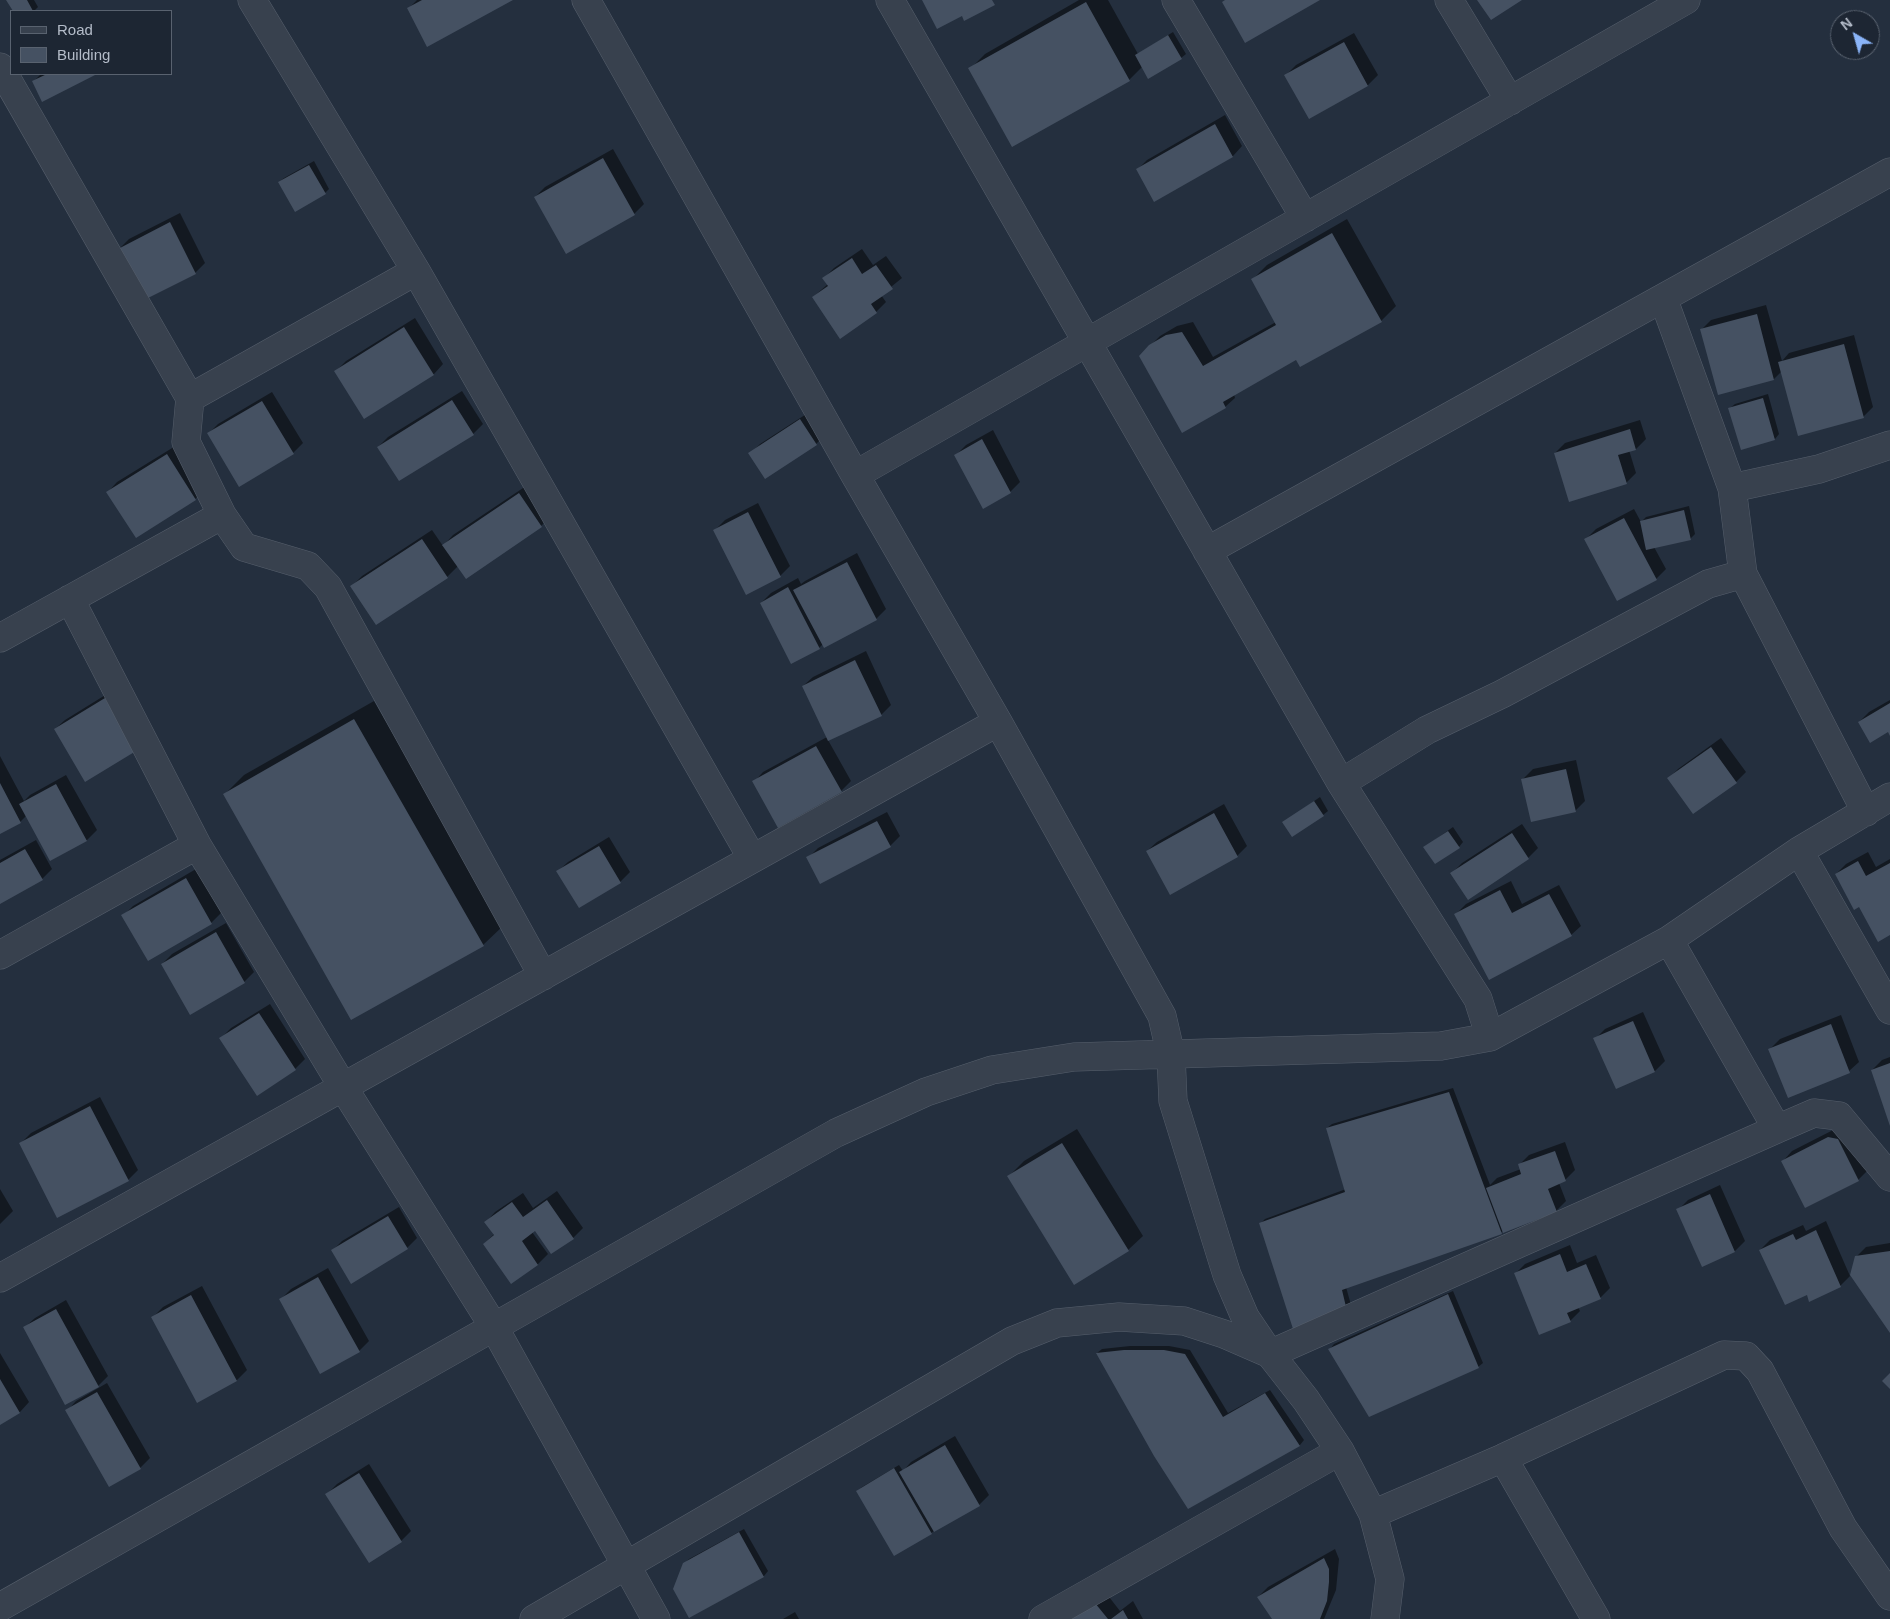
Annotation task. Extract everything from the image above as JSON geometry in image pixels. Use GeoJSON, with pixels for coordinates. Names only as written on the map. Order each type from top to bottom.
{"type":"FeatureCollection","features":[{"type":"Feature","properties":{"kind":"street"},"geometry":{"type":"LineString","coordinates":[[252,0],[416,271],[752,858]]}},
{"type":"Feature","properties":{"kind":"street"},"geometry":{"type":"LineString","coordinates":[[586,0],[854,475],[998,722],[1162,1016],[1171,1055],[1173,1101],[1227,1275],[1245,1317],[1270,1354],[1306,1400],[1340,1451],[1373,1514],[1390,1579],[1385,1619]]}},
{"type":"Feature","properties":{"kind":"street"},"geometry":{"type":"LineString","coordinates":[[890,0],[1341,783],[1478,999],[1490,1037]]}},
{"type":"Feature","properties":{"kind":"street"},"geometry":{"type":"LineString","coordinates":[[1176,0],[1305,218]]}},
{"type":"Feature","properties":{"kind":"street"},"geometry":{"type":"LineString","coordinates":[[1449,0],[1510,101]]}},
{"type":"Feature","properties":{"kind":"street"},"geometry":{"type":"LineString","coordinates":[[854,475],[1089,343],[1686,0]]}},
{"type":"Feature","properties":{"kind":"street"},"geometry":{"type":"LineString","coordinates":[[0,67],[190,398],[186,442],[222,515],[244,547],[308,566],[328,587],[543,976]]}},
{"type":"Feature","properties":{"kind":"street"},"geometry":{"type":"LineString","coordinates":[[1207,551],[1890,172]]}},
{"type":"Feature","properties":{"kind":"street"},"geometry":{"type":"LineString","coordinates":[[190,398],[416,271]]}},
{"type":"Feature","properties":{"kind":"street"},"geometry":{"type":"LineString","coordinates":[[1663,298],[1732,488],[1743,574],[1866,812]]}},
{"type":"Feature","properties":{"kind":"street"},"geometry":{"type":"LineString","coordinates":[[1732,488],[1819,469],[1890,445]]}},
{"type":"Feature","properties":{"kind":"street"},"geometry":{"type":"LineString","coordinates":[[0,638],[222,515]]}},
{"type":"Feature","properties":{"kind":"street"},"geometry":{"type":"LineString","coordinates":[[1341,783],[1427,730],[1502,694],[1700,588],[1743,574]]}},
{"type":"Feature","properties":{"kind":"street"},"geometry":{"type":"LineString","coordinates":[[70,599],[197,845],[343,1087],[494,1327],[656,1619]]}},
{"type":"Feature","properties":{"kind":"street"},"geometry":{"type":"LineString","coordinates":[[0,1278],[998,722]]}},
{"type":"Feature","properties":{"kind":"street"},"geometry":{"type":"LineString","coordinates":[[0,1607],[836,1133],[926,1092],[992,1070],[1074,1057],[1441,1046],[1490,1037],[1669,940],[1799,851],[1890,797]]}},
{"type":"Feature","properties":{"kind":"street"},"geometry":{"type":"LineString","coordinates":[[0,956],[197,845]]}},
{"type":"Feature","properties":{"kind":"street"},"geometry":{"type":"LineString","coordinates":[[1799,851],[1890,1010]]}},
{"type":"Feature","properties":{"kind":"street"},"geometry":{"type":"LineString","coordinates":[[1669,940],[1777,1130]]}},
{"type":"Feature","properties":{"kind":"street"},"geometry":{"type":"LineString","coordinates":[[534,1619],[1012,1340],[1057,1323],[1119,1317],[1184,1321],[1224,1334],[1270,1354],[1814,1113],[1839,1116],[1890,1177]]}},
{"type":"Feature","properties":{"kind":"street"},"geometry":{"type":"LineString","coordinates":[[1373,1514],[1503,1458],[1724,1355],[1746,1356],[1760,1371],[1843,1528],[1890,1596]]}},
{"type":"Feature","properties":{"kind":"street"},"geometry":{"type":"LineString","coordinates":[[1043,1619],[1340,1451]]}},
{"type":"Feature","properties":{"kind":"street"},"geometry":{"type":"LineString","coordinates":[[1503,1458],[1596,1619]]}},
{"type":"Feature","properties":{"kind":"building"},"geometry":{"type":"Polygon","coordinates":[[[6,0],[27,0],[32,10],[12,10],[6,0]]]}},
{"type":"Feature","properties":{"kind":"building"},"geometry":{"type":"Polygon","coordinates":[[[422,0],[513,0],[427,47],[407,8],[422,0]]]}},
{"type":"Feature","properties":{"kind":"building"},"geometry":{"type":"Polygon","coordinates":[[[922,0],[992,0],[995,5],[964,21],[962,16],[937,29],[922,0]]]}},
{"type":"Feature","properties":{"kind":"building"},"geometry":{"type":"Polygon","coordinates":[[[1225,0],[1320,0],[1245,43],[1222,2],[1225,0]]]}},
{"type":"Feature","properties":{"kind":"building"},"geometry":{"type":"Polygon","coordinates":[[[1477,0],[1522,0],[1491,20],[1477,0]]]}},
{"type":"Feature","properties":{"kind":"building"},"geometry":{"type":"Polygon","coordinates":[[[1086,2],[1130,81],[1012,147],[968,68],[1086,2]]]}},
{"type":"Feature","properties":{"kind":"building"},"geometry":{"type":"Polygon","coordinates":[[[1168,35],[1182,59],[1148,79],[1135,55],[1168,35]]]}},
{"type":"Feature","properties":{"kind":"building"},"geometry":{"type":"Polygon","coordinates":[[[1344,42],[1368,86],[1309,119],[1284,75],[1344,42]]]}},
{"type":"Feature","properties":{"kind":"building"},"geometry":{"type":"Polygon","coordinates":[[[45,75],[95,75],[42,102],[32,81],[45,75]]]}},
{"type":"Feature","properties":{"kind":"building"},"geometry":{"type":"Polygon","coordinates":[[[1215,124],[1233,157],[1154,202],[1136,169],[1215,124]]]}},
{"type":"Feature","properties":{"kind":"building"},"geometry":{"type":"Polygon","coordinates":[[[603,158],[635,215],[566,254],[534,197],[603,158]]]}},
{"type":"Feature","properties":{"kind":"building"},"geometry":{"type":"Polygon","coordinates":[[[309,165],[326,194],[295,212],[278,182],[309,165]]]}},
{"type":"Feature","properties":{"kind":"building"},"geometry":{"type":"Polygon","coordinates":[[[170,222],[196,274],[144,300],[118,249],[170,222]]]}},
{"type":"Feature","properties":{"kind":"building"},"geometry":{"type":"Polygon","coordinates":[[[1332,233],[1382,322],[1300,367],[1296,360],[1223,402],[1226,408],[1182,433],[1139,356],[1149,345],[1166,335],[1182,332],[1203,366],[1276,325],[1251,279],[1332,233]]]}},
{"type":"Feature","properties":{"kind":"building"},"geometry":{"type":"Polygon","coordinates":[[[852,258],[862,274],[876,265],[893,289],[871,304],[877,313],[840,339],[812,297],[828,286],[822,278],[852,258]]]}},
{"type":"Feature","properties":{"kind":"building"},"geometry":{"type":"Polygon","coordinates":[[[1757,314],[1774,380],[1718,395],[1700,329],[1757,314]]]}},
{"type":"Feature","properties":{"kind":"building"},"geometry":{"type":"Polygon","coordinates":[[[404,327],[434,375],[364,419],[334,371],[404,327]]]}},
{"type":"Feature","properties":{"kind":"building"},"geometry":{"type":"Polygon","coordinates":[[[1844,344],[1864,418],[1798,436],[1778,362],[1844,344]]]}},
{"type":"Feature","properties":{"kind":"building"},"geometry":{"type":"Polygon","coordinates":[[[1763,398],[1775,440],[1741,450],[1728,408],[1763,398]]]}},
{"type":"Feature","properties":{"kind":"building"},"geometry":{"type":"Polygon","coordinates":[[[452,400],[474,435],[399,481],[377,447],[452,400]]]}},
{"type":"Feature","properties":{"kind":"building"},"geometry":{"type":"Polygon","coordinates":[[[262,401],[294,454],[239,487],[207,433],[262,401]]]}},
{"type":"Feature","properties":{"kind":"building"},"geometry":{"type":"Polygon","coordinates":[[[800,419],[817,445],[765,479],[748,453],[800,419]]]}},
{"type":"Feature","properties":{"kind":"building"},"geometry":{"type":"Polygon","coordinates":[[[1630,429],[1636,450],[1618,455],[1627,484],[1569,502],[1554,453],[1630,429]]]}},
{"type":"Feature","properties":{"kind":"building"},"geometry":{"type":"Polygon","coordinates":[[[982,439],[1011,493],[983,509],[954,455],[982,439]]]}},
{"type":"Feature","properties":{"kind":"building"},"geometry":{"type":"Polygon","coordinates":[[[167,454],[196,500],[136,538],[106,492],[167,454]]]}},
{"type":"Feature","properties":{"kind":"building"},"geometry":{"type":"Polygon","coordinates":[[[519,493],[542,527],[466,579],[442,545],[519,493]]]}},
{"type":"Feature","properties":{"kind":"building"},"geometry":{"type":"Polygon","coordinates":[[[1684,510],[1691,540],[1646,550],[1640,521],[1684,510]]]}},
{"type":"Feature","properties":{"kind":"building"},"geometry":{"type":"Polygon","coordinates":[[[748,512],[781,577],[746,595],[713,530],[748,512]]]}},
{"type":"Feature","properties":{"kind":"building"},"geometry":{"type":"Polygon","coordinates":[[[1624,518],[1657,580],[1617,601],[1584,539],[1624,518]]]}},
{"type":"Feature","properties":{"kind":"building"},"geometry":{"type":"Polygon","coordinates":[[[422,539],[448,578],[376,625],[350,586],[422,539]]]}},
{"type":"Feature","properties":{"kind":"building"},"geometry":{"type":"Polygon","coordinates":[[[847,562],[877,620],[824,648],[793,590],[847,562]]]}},
{"type":"Feature","properties":{"kind":"building"},"geometry":{"type":"Polygon","coordinates":[[[788,587],[820,649],[791,664],[760,603],[788,587]]]}},
{"type":"Feature","properties":{"kind":"building"},"geometry":{"type":"Polygon","coordinates":[[[855,660],[882,716],[828,741],[802,686],[855,660]]]}},
{"type":"Feature","properties":{"kind":"building"},"geometry":{"type":"Polygon","coordinates":[[[105,698],[136,751],[85,782],[54,729],[105,698]]]}},
{"type":"Feature","properties":{"kind":"building"},"geometry":{"type":"Polygon","coordinates":[[[1890,703],[1890,736],[1888,732],[1870,743],[1858,722],[1890,703]]]}},
{"type":"Feature","properties":{"kind":"building"},"geometry":{"type":"Polygon","coordinates":[[[354,719],[484,946],[351,1020],[223,794],[354,719]]]}},
{"type":"Feature","properties":{"kind":"building"},"geometry":{"type":"Polygon","coordinates":[[[816,746],[842,792],[778,828],[752,781],[816,746]]]}},
{"type":"Feature","properties":{"kind":"building"},"geometry":{"type":"Polygon","coordinates":[[[1711,747],[1737,783],[1693,814],[1667,778],[1711,747]]]}},
{"type":"Feature","properties":{"kind":"building"},"geometry":{"type":"Polygon","coordinates":[[[1566,769],[1576,812],[1531,822],[1521,779],[1566,769]]]}},
{"type":"Feature","properties":{"kind":"building"},"geometry":{"type":"Polygon","coordinates":[[[0,783],[21,823],[0,834],[0,783]]]}},
{"type":"Feature","properties":{"kind":"building"},"geometry":{"type":"Polygon","coordinates":[[[56,784],[87,841],[50,861],[19,804],[56,784]]]}},
{"type":"Feature","properties":{"kind":"building"},"geometry":{"type":"Polygon","coordinates":[[[1314,801],[1324,816],[1292,837],[1282,822],[1314,801]]]}},
{"type":"Feature","properties":{"kind":"building"},"geometry":{"type":"Polygon","coordinates":[[[1214,813],[1238,857],[1170,895],[1146,851],[1214,813]]]}},
{"type":"Feature","properties":{"kind":"building"},"geometry":{"type":"Polygon","coordinates":[[[877,821],[891,847],[820,884],[806,857],[877,821]]]}},
{"type":"Feature","properties":{"kind":"building"},"geometry":{"type":"Polygon","coordinates":[[[1448,831],[1460,848],[1435,864],[1423,847],[1448,831]]]}},
{"type":"Feature","properties":{"kind":"building"},"geometry":{"type":"Polygon","coordinates":[[[1512,833],[1529,859],[1468,900],[1450,873],[1512,833]]]}},
{"type":"Feature","properties":{"kind":"building"},"geometry":{"type":"Polygon","coordinates":[[[599,846],[621,883],[579,908],[556,871],[599,846]]]}},
{"type":"Feature","properties":{"kind":"building"},"geometry":{"type":"Polygon","coordinates":[[[25,849],[43,880],[0,904],[0,863],[25,849]]]}},
{"type":"Feature","properties":{"kind":"building"},"geometry":{"type":"Polygon","coordinates":[[[1858,861],[1866,876],[1890,863],[1890,935],[1878,942],[1859,907],[1854,910],[1835,874],[1858,861]]]}},
{"type":"Feature","properties":{"kind":"building"},"geometry":{"type":"Polygon","coordinates":[[[186,878],[212,924],[148,961],[121,915],[186,878]]]}},
{"type":"Feature","properties":{"kind":"building"},"geometry":{"type":"Polygon","coordinates":[[[1500,890],[1512,913],[1549,894],[1572,936],[1489,980],[1454,914],[1500,890]]]}},
{"type":"Feature","properties":{"kind":"building"},"geometry":{"type":"Polygon","coordinates":[[[216,932],[245,983],[190,1015],[161,964],[216,932]]]}},
{"type":"Feature","properties":{"kind":"building"},"geometry":{"type":"Polygon","coordinates":[[[259,1013],[296,1070],[257,1096],[219,1038],[259,1013]]]}},
{"type":"Feature","properties":{"kind":"building"},"geometry":{"type":"Polygon","coordinates":[[[1633,1021],[1655,1072],[1616,1089],[1593,1038],[1633,1021]]]}},
{"type":"Feature","properties":{"kind":"building"},"geometry":{"type":"Polygon","coordinates":[[[1831,1024],[1850,1073],[1788,1098],[1768,1049],[1831,1024]]]}},
{"type":"Feature","properties":{"kind":"building"},"geometry":{"type":"Polygon","coordinates":[[[1890,1063],[1890,1126],[1871,1070],[1890,1063]]]}},
{"type":"Feature","properties":{"kind":"building"},"geometry":{"type":"Polygon","coordinates":[[[1449,1092],[1502,1234],[1342,1290],[1347,1311],[1294,1332],[1259,1223],[1345,1192],[1326,1128],[1449,1092]]]}},
{"type":"Feature","properties":{"kind":"building"},"geometry":{"type":"Polygon","coordinates":[[[90,1106],[129,1181],[57,1218],[19,1143],[90,1106]]]}},
{"type":"Feature","properties":{"kind":"building"},"geometry":{"type":"Polygon","coordinates":[[[1828,1137],[1838,1139],[1859,1181],[1805,1208],[1781,1161],[1828,1137]]]}},
{"type":"Feature","properties":{"kind":"building"},"geometry":{"type":"Polygon","coordinates":[[[1062,1143],[1129,1251],[1074,1285],[1007,1176],[1062,1143]]]}},
{"type":"Feature","properties":{"kind":"building"},"geometry":{"type":"Polygon","coordinates":[[[1555,1151],[1566,1181],[1548,1189],[1557,1212],[1503,1233],[1486,1188],[1521,1174],[1518,1164],[1555,1151]]]}},
{"type":"Feature","properties":{"kind":"building"},"geometry":{"type":"Polygon","coordinates":[[[1710,1194],[1735,1252],[1702,1267],[1676,1209],[1710,1194]]]}},
{"type":"Feature","properties":{"kind":"building"},"geometry":{"type":"Polygon","coordinates":[[[547,1200],[574,1239],[551,1254],[535,1231],[522,1241],[538,1265],[511,1284],[483,1244],[494,1235],[484,1222],[512,1202],[523,1217],[547,1200]]]}},
{"type":"Feature","properties":{"kind":"building"},"geometry":{"type":"Polygon","coordinates":[[[388,1216],[408,1249],[351,1284],[331,1250],[388,1216]]]}},
{"type":"Feature","properties":{"kind":"building"},"geometry":{"type":"Polygon","coordinates":[[[1816,1230],[1841,1287],[1809,1302],[1807,1295],[1785,1305],[1759,1250],[1793,1234],[1796,1240],[1816,1230]]]}},
{"type":"Feature","properties":{"kind":"building"},"geometry":{"type":"Polygon","coordinates":[[[1890,1251],[1890,1333],[1850,1275],[1855,1256],[1890,1251]]]}},
{"type":"Feature","properties":{"kind":"building"},"geometry":{"type":"Polygon","coordinates":[[[1560,1254],[1567,1272],[1586,1264],[1601,1299],[1567,1313],[1571,1322],[1539,1335],[1514,1273],[1560,1254]]]}},
{"type":"Feature","properties":{"kind":"building"},"geometry":{"type":"Polygon","coordinates":[[[318,1277],[360,1352],[320,1374],[279,1299],[318,1277]]]}},
{"type":"Feature","properties":{"kind":"building"},"geometry":{"type":"Polygon","coordinates":[[[1448,1294],[1479,1368],[1369,1417],[1328,1349],[1448,1294]]]}},
{"type":"Feature","properties":{"kind":"building"},"geometry":{"type":"Polygon","coordinates":[[[191,1295],[237,1381],[197,1403],[151,1317],[191,1295]]]}},
{"type":"Feature","properties":{"kind":"building"},"geometry":{"type":"Polygon","coordinates":[[[56,1309],[99,1387],[65,1405],[23,1327],[56,1309]]]}},
{"type":"Feature","properties":{"kind":"building"},"geometry":{"type":"Polygon","coordinates":[[[1124,1350],[1164,1350],[1185,1354],[1223,1417],[1265,1393],[1300,1446],[1188,1509],[1154,1456],[1096,1353],[1124,1350]]]}},
{"type":"Feature","properties":{"kind":"building"},"geometry":{"type":"Polygon","coordinates":[[[1890,1373],[1890,1389],[1882,1381],[1890,1373]]]}},
{"type":"Feature","properties":{"kind":"building"},"geometry":{"type":"Polygon","coordinates":[[[0,1379],[20,1413],[0,1425],[0,1379]]]}},
{"type":"Feature","properties":{"kind":"building"},"geometry":{"type":"Polygon","coordinates":[[[97,1392],[141,1469],[109,1487],[65,1410],[97,1392]]]}},
{"type":"Feature","properties":{"kind":"building"},"geometry":{"type":"Polygon","coordinates":[[[945,1445],[980,1506],[934,1532],[899,1472],[945,1445]]]}},
{"type":"Feature","properties":{"kind":"building"},"geometry":{"type":"Polygon","coordinates":[[[894,1468],[932,1534],[894,1556],[856,1491],[894,1468]]]}},
{"type":"Feature","properties":{"kind":"building"},"geometry":{"type":"Polygon","coordinates":[[[359,1473],[402,1542],[369,1563],[325,1494],[359,1473]]]}},
{"type":"Feature","properties":{"kind":"building"},"geometry":{"type":"Polygon","coordinates":[[[739,1532],[764,1577],[689,1618],[673,1589],[683,1563],[739,1532]]]}},
{"type":"Feature","properties":{"kind":"building"},"geometry":{"type":"Polygon","coordinates":[[[1324,1558],[1329,1569],[1329,1582],[1327,1601],[1320,1619],[1272,1619],[1257,1597],[1324,1558]]]}},
{"type":"Feature","properties":{"kind":"building"},"geometry":{"type":"Polygon","coordinates":[[[1095,1603],[1108,1619],[1069,1619],[1095,1603]]]}},
{"type":"Feature","properties":{"kind":"building"},"geometry":{"type":"Polygon","coordinates":[[[1123,1610],[1128,1619],[1111,1619],[1123,1610]]]}}]}
